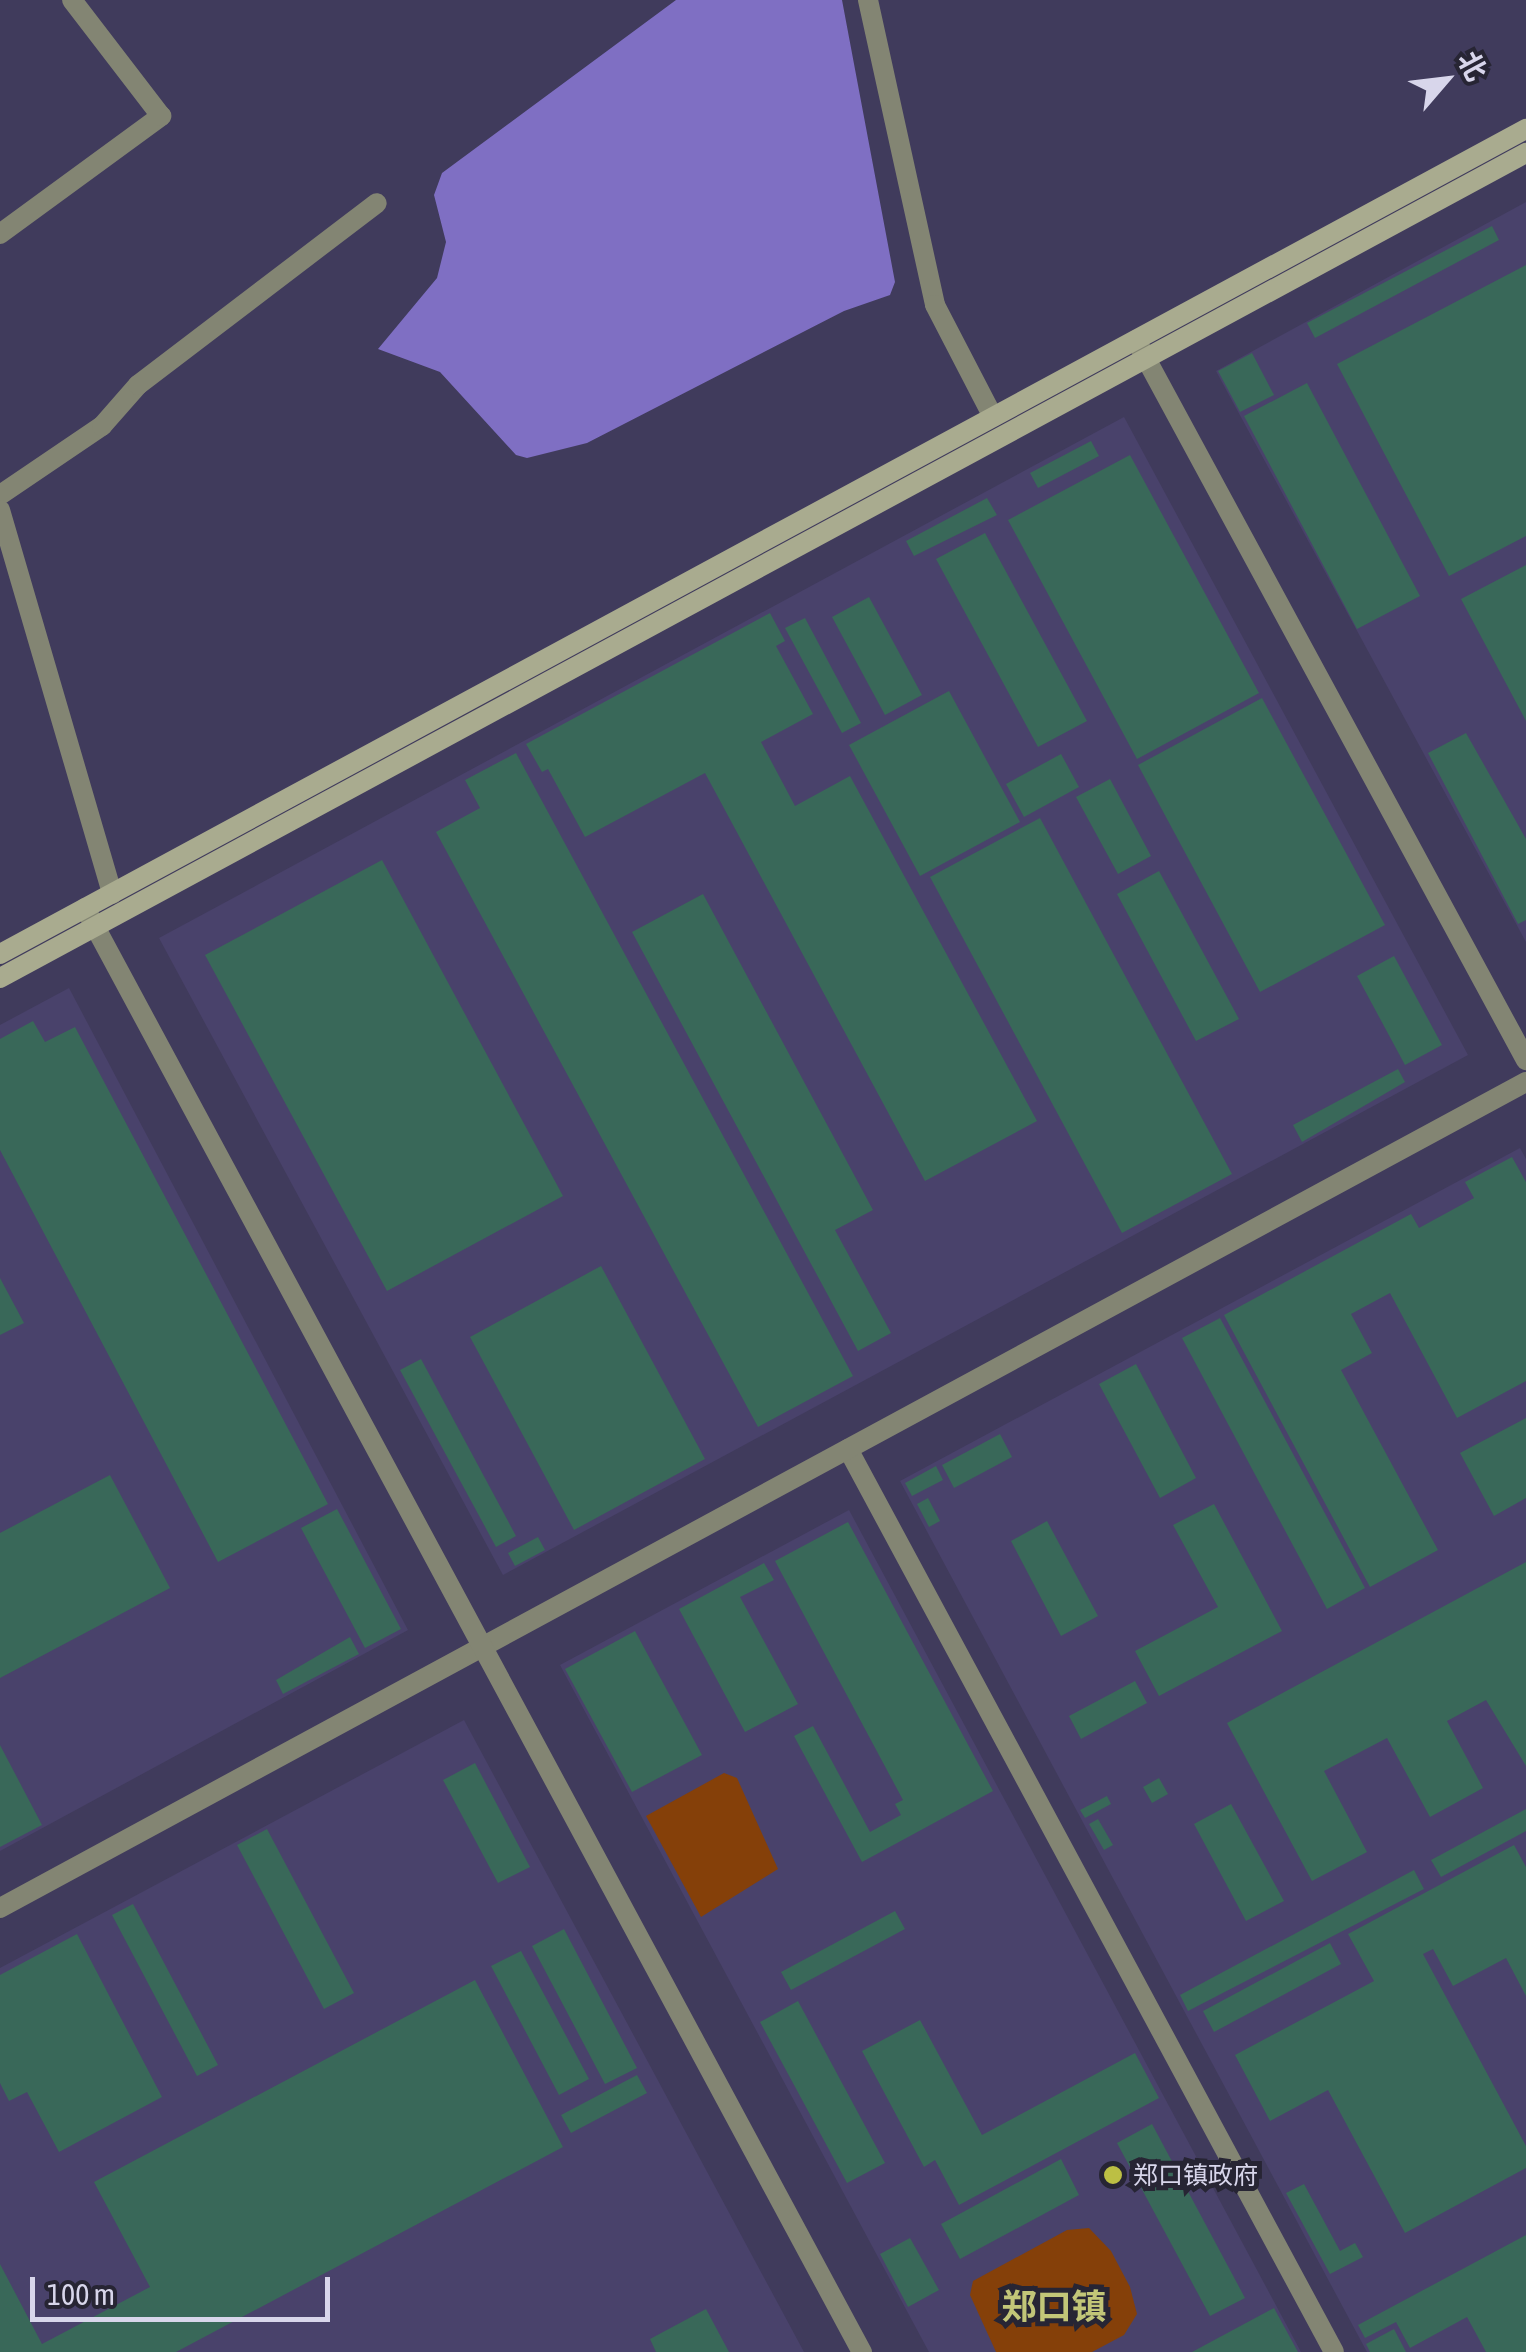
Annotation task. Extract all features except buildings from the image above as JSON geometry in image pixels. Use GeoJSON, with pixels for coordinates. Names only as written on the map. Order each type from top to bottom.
{"type":"FeatureCollection","features":[{"type":"Feature","properties":{"kind":"main road"},"geometry":{"type":"LineString","coordinates":[[0,978],[90,917],[1141,349],[1526,129]]}},
{"type":"Feature","properties":{"kind":"main road"},"geometry":{"type":"LineString","coordinates":[[0,954],[90,917],[112,894],[993,417],[1141,349],[1526,153]]}},
{"type":"Feature","properties":{"kind":"street"},"geometry":{"type":"LineString","coordinates":[[0,234],[161,116],[72,0]]}},
{"type":"Feature","properties":{"kind":"street"},"geometry":{"type":"LineString","coordinates":[[868,0],[935,305],[993,417]]}},
{"type":"Feature","properties":{"kind":"street"},"geometry":{"type":"LineString","coordinates":[[0,495],[102,426],[138,385],[377,203]]}},
{"type":"Feature","properties":{"kind":"street"},"geometry":{"type":"LineString","coordinates":[[1141,349],[1526,1060]]}},
{"type":"Feature","properties":{"kind":"street"},"geometry":{"type":"LineString","coordinates":[[0,510],[112,894]]}},
{"type":"Feature","properties":{"kind":"street"},"geometry":{"type":"LineString","coordinates":[[90,917],[862,2352]]}},
{"type":"Feature","properties":{"kind":"street"},"geometry":{"type":"LineString","coordinates":[[0,1908],[1526,1082]]}},
{"type":"Feature","properties":{"kind":"street"},"geometry":{"type":"LineString","coordinates":[[848,1449],[1334,2352]]}},
{"type":"Feature","properties":{"kind":"shaded area"},"geometry":{"type":"Polygon","coordinates":[[[676,0],[842,0],[895,282],[890,295],[844,311],[587,443],[527,458],[516,455],[440,372],[378,349],[437,278],[446,242],[434,195],[442,173],[676,0]]]}},
{"type":"Feature","properties":{"kind":"shaded area"},"geometry":{"type":"Polygon","coordinates":[[[1526,202],[1526,942],[1216,371],[1526,202]]]}},
{"type":"Feature","properties":{"kind":"shaded area"},"geometry":{"type":"Polygon","coordinates":[[[1124,417],[1468,1055],[503,1575],[159,938],[1124,417]]]}},
{"type":"Feature","properties":{"kind":"shaded area"},"geometry":{"type":"Polygon","coordinates":[[[69,988],[408,1630],[0,1851],[0,1025],[69,988]]]}},
{"type":"Feature","properties":{"kind":"shaded area"},"geometry":{"type":"Polygon","coordinates":[[[1520,1148],[1526,1159],[1526,2352],[1367,2352],[900,1481],[1520,1148]]]}},
{"type":"Feature","properties":{"kind":"shaded area"},"geometry":{"type":"Polygon","coordinates":[[[849,1510],[1301,2352],[929,2352],[560,1665],[849,1510]]]}},
{"type":"Feature","properties":{"kind":"shaded area"},"geometry":{"type":"Polygon","coordinates":[[[464,1720],[804,2352],[0,2352],[0,1968],[464,1720]]]}},
{"type":"Feature","properties":{"kind":"shaded area"},"geometry":{"type":"Polygon","coordinates":[[[724,1773],[737,1778],[778,1869],[701,1917],[646,1816],[724,1773]]]}},
{"type":"Feature","properties":{"kind":"shaded area"},"geometry":{"type":"Polygon","coordinates":[[[1089,2228],[1111,2251],[1130,2287],[1137,2314],[1124,2335],[1092,2352],[996,2352],[970,2295],[973,2281],[1067,2230],[1089,2228]]]}},
{"type":"Feature","properties":{"kind":"place","name":"郑口镇政府"},"geometry":{"type":"Point","coordinates":[1113,2175]}},
{"type":"Feature","properties":{"kind":"district","name":"郑口镇"},"geometry":{"type":"Point","coordinates":[1054,2306]}}]}
